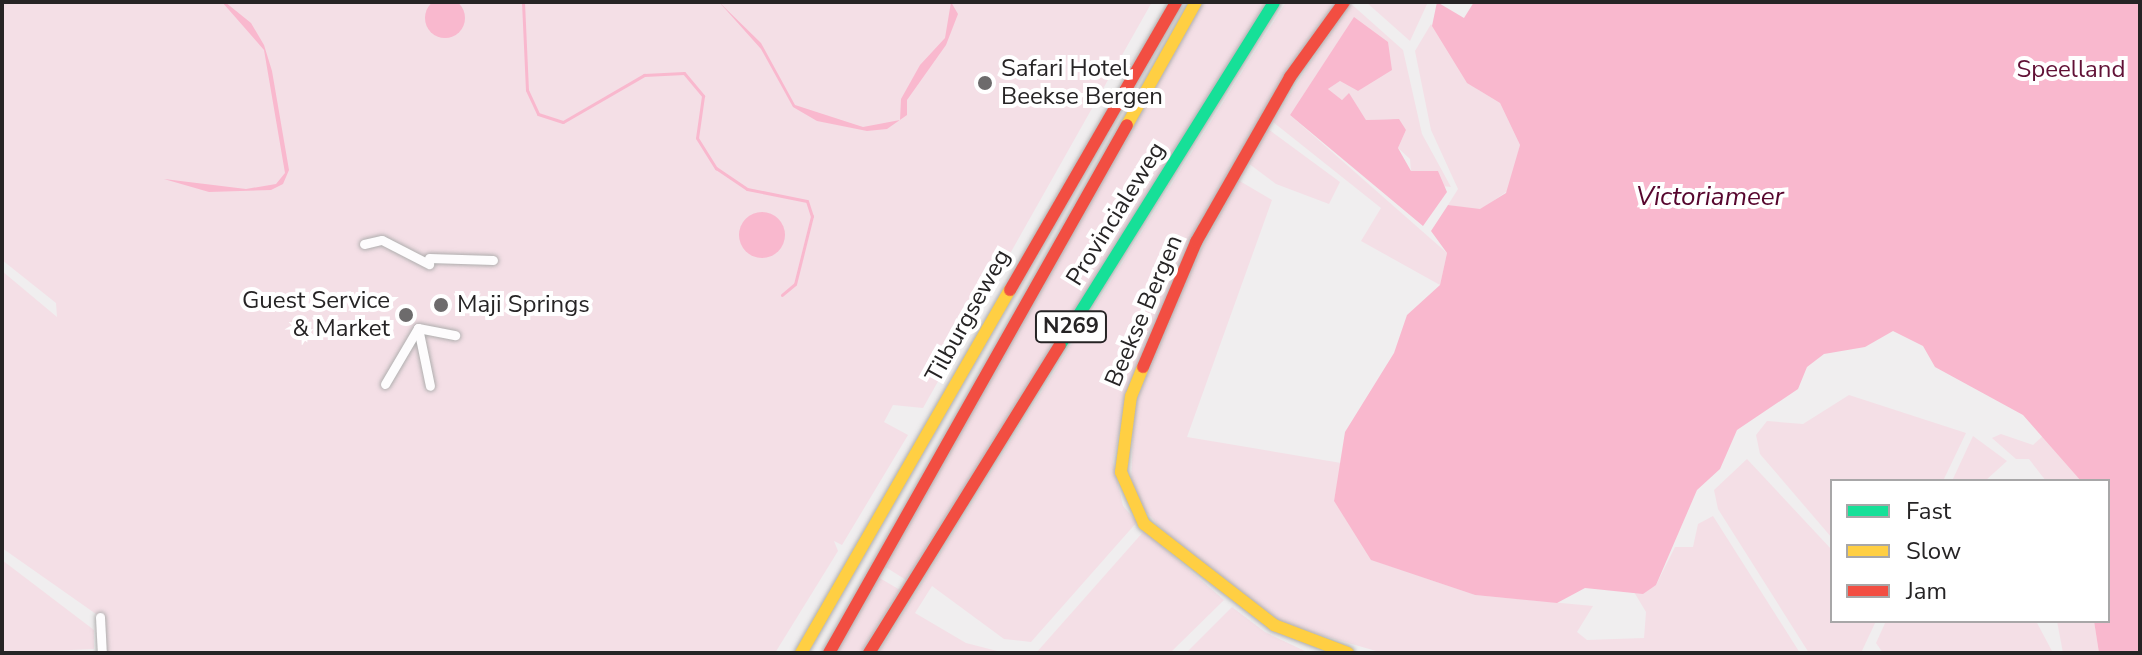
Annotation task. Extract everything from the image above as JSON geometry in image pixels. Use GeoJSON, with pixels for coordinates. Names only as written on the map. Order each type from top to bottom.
{"type":"FeatureCollection","features":[{"type":"Feature","properties":{"kind":"main road","name":"Tilburgseweg"},"geometry":{"type":"LineString","coordinates":[[801,653],[1176,2]]}},
{"type":"Feature","properties":{"kind":"main road","name":"Provincialeweg"},"geometry":{"type":"LineString","coordinates":[[829,653],[1196,2]]}},
{"type":"Feature","properties":{"kind":"main road","name":"Provincialeweg"},"geometry":{"type":"LineString","coordinates":[[869,653],[1274,2]]}},
{"type":"Feature","properties":{"kind":"main road","name":"Beekse Bergen"},"geometry":{"type":"LineString","coordinates":[[1344,2],[1290,77],[1196,242],[1131,396],[1121,472],[1144,524],[1233,598],[1274,625],[1348,653]]}},
{"type":"Feature","properties":{"kind":"street"},"geometry":{"type":"LineString","coordinates":[[364,244],[382,240],[429,261],[493,260]]}},
{"type":"Feature","properties":{"kind":"street"},"geometry":{"type":"LineString","coordinates":[[418,328],[455,335]]}},
{"type":"Feature","properties":{"kind":"street"},"geometry":{"type":"LineString","coordinates":[[385,384],[418,328]]}},
{"type":"Feature","properties":{"kind":"street"},"geometry":{"type":"LineString","coordinates":[[418,328],[430,386]]}},
{"type":"Feature","properties":{"kind":"street"},"geometry":{"type":"LineString","coordinates":[[100,617],[102,653]]}},
{"type":"Feature","properties":{"kind":"shaded area"},"geometry":{"type":"Polygon","coordinates":[[[2,2],[1152,2],[923,408],[893,405],[884,422],[908,435],[842,545],[834,541],[838,551],[775,653],[108,653],[96,614],[2,548],[2,271],[57,317],[56,303],[2,260],[2,2]]]}},
{"type":"Feature","properties":{"kind":"shaded area"},"geometry":{"type":"Polygon","coordinates":[[[1203,2],[1268,2],[906,580],[884,566],[1203,2]]]}},
{"type":"Feature","properties":{"kind":"shaded area"},"geometry":{"type":"Polygon","coordinates":[[[1286,2],[1336,2],[1227,175],[1128,390],[1113,462],[1123,506],[1137,522],[1031,642],[1004,639],[932,586],[915,613],[966,643],[1005,653],[878,653],[1286,2]]]}},
{"type":"Feature","properties":{"kind":"shaded area"},"geometry":{"type":"Polygon","coordinates":[[[1349,2],[1403,50],[1422,134],[1451,187],[1442,186],[1438,171],[1411,171],[1410,159],[1398,148],[1406,130],[1391,119],[1366,120],[1349,94],[1342,100],[1328,89],[1340,81],[1358,91],[1386,72],[1354,18],[1290,115],[1447,253],[1440,285],[1361,241],[1381,208],[1273,122],[1349,2]]]}},
{"type":"Feature","properties":{"kind":"shaded area"},"geometry":{"type":"Polygon","coordinates":[[[1366,2],[1428,2],[1410,41],[1366,2]]]}},
{"type":"Feature","properties":{"kind":"shaded area"},"geometry":{"type":"Polygon","coordinates":[[[1431,24],[1477,89],[1500,103],[1520,145],[1509,190],[1480,210],[1448,205],[1458,189],[1431,130],[1415,51],[1431,24]]]}},
{"type":"Feature","properties":{"kind":"shaded area"},"geometry":{"type":"Polygon","coordinates":[[[1268,129],[1340,182],[1329,204],[1276,184],[1248,163],[1268,129]]]}},
{"type":"Feature","properties":{"kind":"shaded area"},"geometry":{"type":"Polygon","coordinates":[[[1238,180],[1272,200],[1187,437],[1341,463],[1334,501],[1372,560],[1475,595],[1593,606],[1577,632],[1587,640],[1644,638],[1646,612],[1634,592],[1656,585],[1675,547],[1693,547],[1698,524],[1713,516],[1800,653],[1383,653],[1276,622],[1177,545],[1137,502],[1131,485],[1134,406],[1188,274],[1238,180]]]}},
{"type":"Feature","properties":{"kind":"shaded area"},"geometry":{"type":"Polygon","coordinates":[[[1849,395],[1966,433],[1944,479],[1830,479],[1830,536],[1760,454],[1756,435],[1767,421],[1803,424],[1849,395]]]}},
{"type":"Feature","properties":{"kind":"shaded area"},"geometry":{"type":"Polygon","coordinates":[[[2001,434],[2033,445],[2044,435],[2079,479],[2044,479],[2029,459],[2016,459],[1992,438],[2001,434]]]}},
{"type":"Feature","properties":{"kind":"shaded area"},"geometry":{"type":"Polygon","coordinates":[[[1973,436],[2007,461],[1987,479],[1953,479],[1973,436]]]}},
{"type":"Feature","properties":{"kind":"shaded area"},"geometry":{"type":"Polygon","coordinates":[[[1747,459],[1830,548],[1830,623],[1875,623],[1861,653],[1809,653],[1718,509],[1714,490],[1747,459]]]}},
{"type":"Feature","properties":{"kind":"shaded area"},"geometry":{"type":"Polygon","coordinates":[[[1144,531],[1224,600],[1170,653],[1036,653],[1144,531]]]}},
{"type":"Feature","properties":{"kind":"shaded area"},"geometry":{"type":"Polygon","coordinates":[[[2,560],[94,630],[94,649],[2,653],[2,560]]]}},
{"type":"Feature","properties":{"kind":"shaded area"},"geometry":{"type":"Polygon","coordinates":[[[878,577],[900,590],[861,653],[834,653],[878,577]]]}},
{"type":"Feature","properties":{"kind":"shaded area"},"geometry":{"type":"Polygon","coordinates":[[[1232,607],[1265,632],[1309,653],[1186,653],[1232,607]]]}},
{"type":"Feature","properties":{"kind":"shaded area"},"geometry":{"type":"Polygon","coordinates":[[[1885,623],[2037,623],[2053,653],[1883,653],[1876,643],[1885,623]]]}},
{"type":"Feature","properties":{"kind":"shaded area"},"geometry":{"type":"Polygon","coordinates":[[[2057,623],[2094,623],[2099,653],[2063,653],[2057,623]]]}},
{"type":"Feature","properties":{"kind":"water"},"geometry":{"type":"Polygon","coordinates":[[[437,-1],[453,-1],[464,10],[464,26],[453,37],[437,37],[426,26],[426,10],[437,-1]]]}},
{"type":"Feature","properties":{"kind":"water"},"geometry":{"type":"Polygon","coordinates":[[[222,2],[251,23],[264,45],[272,71],[289,170],[283,184],[271,190],[209,192],[164,179],[246,189],[276,184],[285,173],[264,50],[222,2]]]}},
{"type":"Feature","properties":{"kind":"water"},"geometry":{"type":"Polygon","coordinates":[[[719,2],[761,43],[795,105],[863,127],[900,120],[887,129],[867,131],[817,121],[793,107],[761,49],[719,2]]]}},
{"type":"Feature","properties":{"kind":"water"},"geometry":{"type":"Polygon","coordinates":[[[951,2],[958,14],[946,45],[907,100],[907,115],[900,120],[901,99],[920,65],[945,38],[951,2]]]}},
{"type":"Feature","properties":{"kind":"water","name":"Victoriameer"},"geometry":{"type":"Polygon","coordinates":[[[1437,2],[1464,18],[1474,2],[2140,2],[2140,653],[2099,653],[2094,623],[2110,623],[2110,479],[2079,479],[2023,415],[1935,367],[1923,346],[1893,331],[1865,347],[1824,354],[1807,367],[1798,389],[1737,430],[1720,469],[1697,490],[1656,585],[1643,594],[1585,588],[1557,603],[1475,595],[1371,560],[1334,501],[1345,432],[1394,353],[1407,315],[1440,285],[1447,253],[1431,231],[1448,205],[1480,209],[1506,193],[1520,145],[1500,103],[1467,83],[1432,26],[1437,2]]]}},
{"type":"Feature","properties":{"kind":"water"},"geometry":{"type":"Polygon","coordinates":[[[1354,17],[1388,42],[1392,70],[1358,91],[1340,81],[1328,89],[1342,100],[1349,93],[1366,120],[1399,119],[1406,130],[1398,148],[1411,171],[1438,171],[1447,192],[1423,226],[1290,115],[1354,17]]]}},
{"type":"Feature","properties":{"kind":"water"},"geometry":{"type":"Polygon","coordinates":[[[762,212],[778,219],[785,235],[778,251],[762,258],[746,251],[739,235],[746,219],[762,212]]]}},
{"type":"Feature","properties":{"kind":"waterway"},"geometry":{"type":"LineString","coordinates":[[523,2],[527,90],[538,114],[563,122],[644,75],[684,73],[703,96],[697,138],[716,168],[747,189],[807,201],[812,216],[795,284],[782,295]]}},
{"type":"Feature","properties":{"kind":"traffic: fast"},"geometry":{"type":"LineString","coordinates":[[1060,345],[1274,2]]}},
{"type":"Feature","properties":{"kind":"traffic: slow"},"geometry":{"type":"LineString","coordinates":[[1127,125],[1196,2]]}},
{"type":"Feature","properties":{"kind":"traffic: slow"},"geometry":{"type":"LineString","coordinates":[[801,653],[1010,290]]}},
{"type":"Feature","properties":{"kind":"traffic: slow"},"geometry":{"type":"LineString","coordinates":[[1143,367],[1131,396],[1121,472],[1144,524],[1274,625],[1348,653]]}},
{"type":"Feature","properties":{"kind":"traffic: jam"},"geometry":{"type":"LineString","coordinates":[[1010,290],[1176,2]]}},
{"type":"Feature","properties":{"kind":"traffic: jam"},"geometry":{"type":"LineString","coordinates":[[1143,367],[1196,242],[1290,77],[1344,2]]}},
{"type":"Feature","properties":{"kind":"traffic: jam"},"geometry":{"type":"LineString","coordinates":[[829,653],[1127,125]]}},
{"type":"Feature","properties":{"kind":"traffic: jam"},"geometry":{"type":"LineString","coordinates":[[869,653],[1060,345]]}},
{"type":"Feature","properties":{"kind":"place","name":"Safari Hotel Beekse Bergen"},"geometry":{"type":"Point","coordinates":[985,83]}},
{"type":"Feature","properties":{"kind":"place","name":"Maji Springs"},"geometry":{"type":"Point","coordinates":[441,305]}},
{"type":"Feature","properties":{"kind":"place","name":"Guest Service & Market"},"geometry":{"type":"Point","coordinates":[406,315]}},
{"type":"Feature","properties":{"kind":"park label","name":"Speelland"},"geometry":{"type":"Point","coordinates":[2071,70]}}]}
